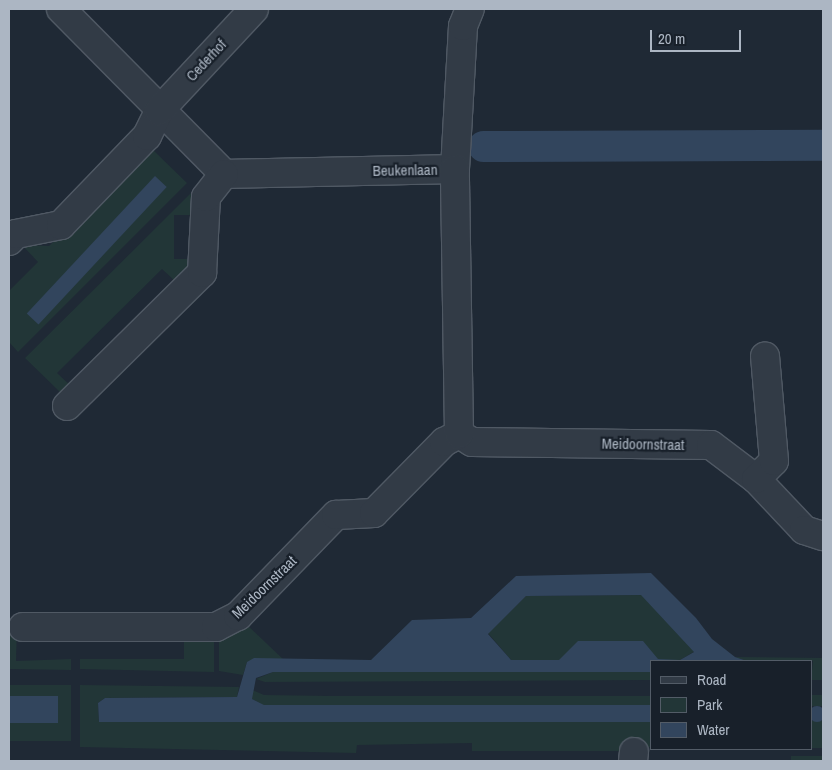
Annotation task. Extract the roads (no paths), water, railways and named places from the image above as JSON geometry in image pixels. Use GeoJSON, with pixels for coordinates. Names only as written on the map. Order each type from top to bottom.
{"type":"FeatureCollection","features":[{"type":"Feature","properties":{"kind":"street"},"geometry":{"type":"LineString","coordinates":[[61,9],[159,111],[224,174],[206,197],[202,273],[67,406]]}},
{"type":"Feature","properties":{"kind":"street","name":"Cederhof"},"geometry":{"type":"LineString","coordinates":[[159,111],[254,9]]}},
{"type":"Feature","properties":{"kind":"street","name":"Beukenlaan"},"geometry":{"type":"LineString","coordinates":[[224,174],[455,169],[463,26],[470,9]]}},
{"type":"Feature","properties":{"kind":"street"},"geometry":{"type":"LineString","coordinates":[[9,241],[16,234],[61,225],[147,136],[159,111]]}},
{"type":"Feature","properties":{"kind":"street"},"geometry":{"type":"LineString","coordinates":[[455,169],[459,434]]}},
{"type":"Feature","properties":{"kind":"street"},"geometry":{"type":"LineString","coordinates":[[756,479],[774,460],[765,356]]}},
{"type":"Feature","properties":{"kind":"street","name":"Meidoornstraat"},"geometry":{"type":"LineString","coordinates":[[23,627],[216,627],[238,616],[336,515],[374,514],[444,442],[459,434],[472,442],[712,445],[756,479],[804,530],[823,536]]}},
{"type":"Feature","properties":{"kind":"water"},"geometry":{"type":"Polygon","coordinates":[[[155,176],[167,187],[38,324],[27,313],[155,176]]]}},
{"type":"Feature","properties":{"kind":"water"},"geometry":{"type":"Polygon","coordinates":[[[651,573],[696,618],[712,639],[735,657],[744,660],[680,660],[650,660],[650,672],[273,672],[256,678],[252,699],[264,705],[650,705],[650,722],[99,722],[98,703],[105,698],[237,697],[247,662],[254,658],[371,660],[412,620],[471,618],[516,576],[651,573]],[[641,595],[526,596],[488,634],[511,660],[559,660],[578,641],[643,641],[658,659],[680,660],[694,652],[641,595]]]}},
{"type":"Feature","properties":{"kind":"water"},"geometry":{"type":"Polygon","coordinates":[[[9,696],[58,696],[58,723],[9,723],[9,696]]]}},
{"type":"Feature","properties":{"kind":"water"},"geometry":{"type":"Polygon","coordinates":[[[817,706],[823,708],[823,720],[817,722],[812,720],[812,708],[817,706]]]}},
{"type":"Feature","properties":{"kind":"waterway"},"geometry":{"type":"LineString","coordinates":[[483,146],[823,145]]}}]}
